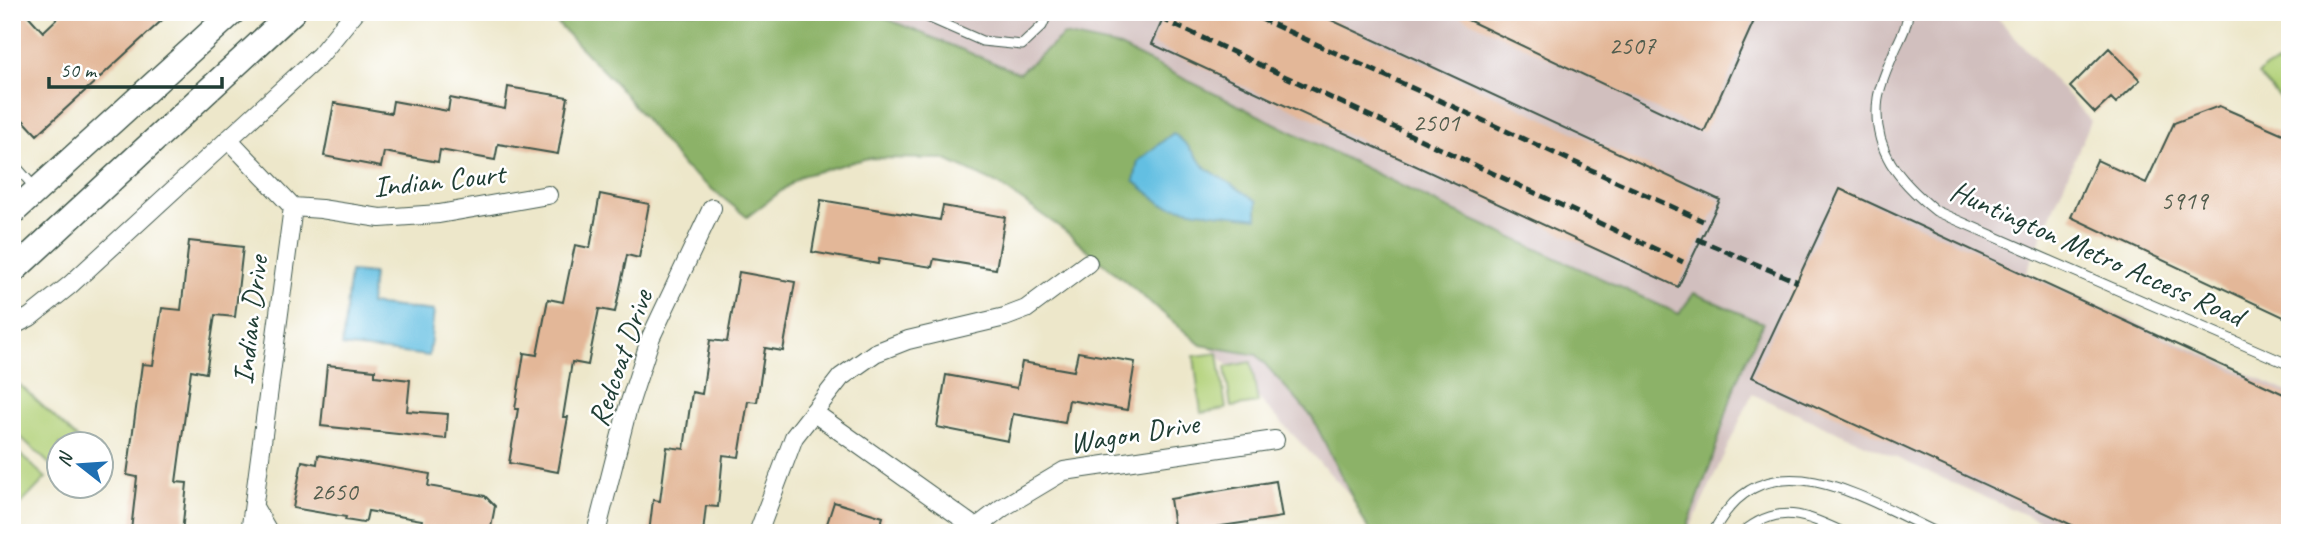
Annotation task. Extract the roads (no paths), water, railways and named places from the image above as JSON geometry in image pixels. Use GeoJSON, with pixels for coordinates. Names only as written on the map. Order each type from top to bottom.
{"type":"FeatureCollection","features":[{"type":"Feature","properties":{"kind":"main road"},"geometry":{"type":"LineString","coordinates":[[12,213],[233,12]]}},
{"type":"Feature","properties":{"kind":"main road"},"geometry":{"type":"LineString","coordinates":[[12,272],[293,12]]}},
{"type":"Feature","properties":{"kind":"street"},"geometry":{"type":"LineString","coordinates":[[12,326],[30,317],[70,285],[320,55],[355,12]]}},
{"type":"Feature","properties":{"kind":"street"},"geometry":{"type":"LineString","coordinates":[[228,139],[293,207]]}},
{"type":"Feature","properties":{"kind":"street","name":"Indian Court"},"geometry":{"type":"LineString","coordinates":[[293,207],[380,218],[439,214],[548,195]]}},
{"type":"Feature","properties":{"kind":"street","name":"Indian Drive"},"geometry":{"type":"LineString","coordinates":[[250,533],[293,207]]}},
{"type":"Feature","properties":{"kind":"street","name":"Redcoat Drive"},"geometry":{"type":"LineString","coordinates":[[596,533],[627,411],[651,337],[712,208]]}},
{"type":"Feature","properties":{"kind":"street"},"geometry":{"type":"LineString","coordinates":[[758,533],[794,437],[841,377],[875,352],[908,340],[1004,317],[1026,309],[1088,263]]}},
{"type":"Feature","properties":{"kind":"street","name":"Wagon Drive"},"geometry":{"type":"LineString","coordinates":[[813,412],[975,530],[1002,508],[1064,471],[1275,440]]}},
{"type":"Feature","properties":{"kind":"street"},"geometry":{"type":"LineString","coordinates":[[254,507],[269,533]]}},
{"type":"Feature","properties":{"kind":"lane"},"geometry":{"type":"LineString","coordinates":[[916,12],[982,41],[1022,45],[1042,26],[1048,12]]}},
{"type":"Feature","properties":{"kind":"lane","name":"Huntington Metro Access Road"},"geometry":{"type":"LineString","coordinates":[[1908,12],[1908,26],[1893,54],[1878,97],[1879,133],[1891,165],[1909,189],[1936,211],[2290,365]]}},
{"type":"Feature","properties":{"kind":"lane"},"geometry":{"type":"LineString","coordinates":[[12,162],[37,190]]}},
{"type":"Feature","properties":{"kind":"lane"},"geometry":{"type":"LineString","coordinates":[[1713,533],[1730,506],[1746,492],[1766,481],[1792,478],[1816,481],[1851,493],[1938,533]]}},
{"type":"Feature","properties":{"kind":"lane"},"geometry":{"type":"LineString","coordinates":[[1742,533],[1758,520],[1777,514],[1809,517],[1844,533]]}},
{"type":"Feature","properties":{"kind":"water"},"geometry":{"type":"Polygon","coordinates":[[[1173,133],[1206,168],[1257,201],[1257,218],[1162,204],[1134,181],[1138,161],[1173,133]]]}},
{"type":"Feature","properties":{"kind":"water"},"geometry":{"type":"Polygon","coordinates":[[[350,272],[373,274],[370,304],[434,311],[429,356],[342,346],[350,272]]]}},
{"type":"Feature","properties":{"kind":"railway"},"geometry":{"type":"LineString","coordinates":[[1147,12],[1683,262]]}},
{"type":"Feature","properties":{"kind":"railway"},"geometry":{"type":"LineString","coordinates":[[1246,12],[1703,221]]}},
{"type":"Feature","properties":{"kind":"railway"},"geometry":{"type":"LineString","coordinates":[[1697,239],[1798,282]]}}]}
